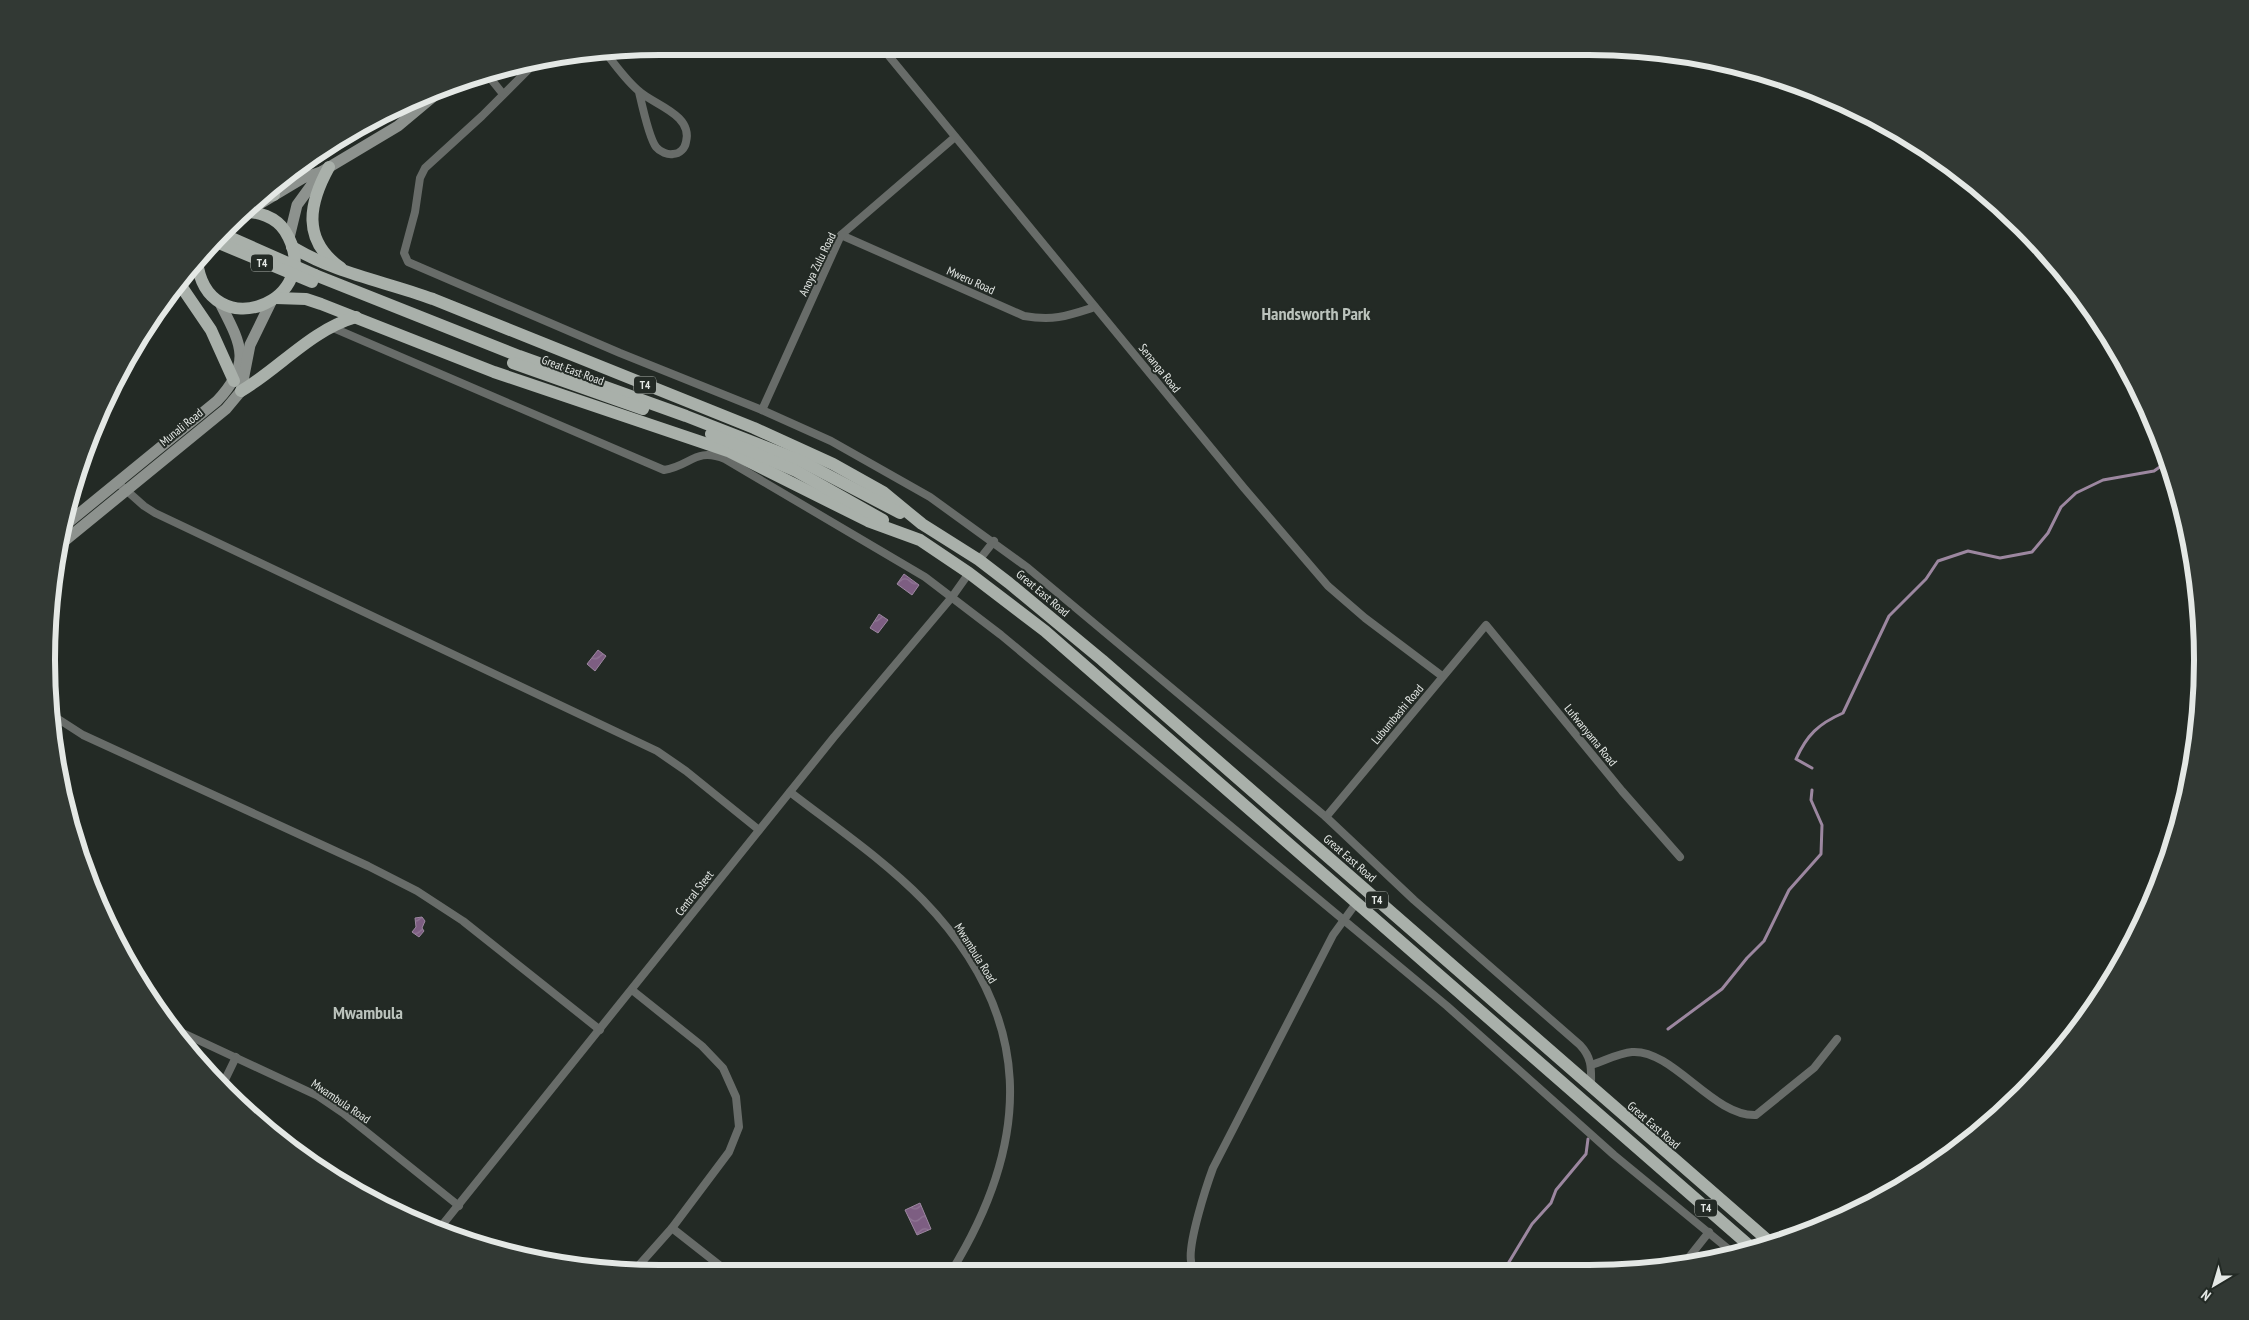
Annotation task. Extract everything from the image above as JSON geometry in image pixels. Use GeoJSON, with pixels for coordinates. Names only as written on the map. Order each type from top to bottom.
{"type":"FeatureCollection","features":[{"type":"Feature","properties":{"kind":"main road"},"geometry":{"type":"LineString","coordinates":[[274,195],[303,178],[325,169],[398,126],[429,101]]}},
{"type":"Feature","properties":{"kind":"main road"},"geometry":{"type":"LineString","coordinates":[[274,300],[290,280],[294,269],[290,242],[297,205],[325,169]]}},
{"type":"Feature","properties":{"kind":"main road"},"geometry":{"type":"LineString","coordinates":[[325,169],[313,202],[314,231],[328,257],[340,267],[353,274]]}},
{"type":"Feature","properties":{"kind":"main road","name":"Great East Road"},"geometry":{"type":"LineString","coordinates":[[253,213],[271,219],[284,229],[290,242],[320,263],[433,299],[754,428],[833,464],[883,492],[922,524]]}},
{"type":"Feature","properties":{"kind":"main road","name":"Great East Road"},"geometry":{"type":"LineString","coordinates":[[228,237],[314,279],[549,377],[686,424],[796,471],[915,539],[969,573],[1045,631],[1747,1244]]}},
{"type":"Feature","properties":{"kind":"main road","name":"Great East Road"},"geometry":{"type":"LineString","coordinates":[[221,244],[519,356],[686,416],[801,461],[922,524],[978,560],[1102,660],[1765,1238]]}},
{"type":"Feature","properties":{"kind":"main road"},"geometry":{"type":"LineString","coordinates":[[198,270],[203,285],[210,295],[220,303]]}},
{"type":"Feature","properties":{"kind":"main road"},"geometry":{"type":"LineString","coordinates":[[183,289],[210,330],[238,389],[339,322],[356,316]]}},
{"type":"Feature","properties":{"kind":"main road","name":"Great East Road"},"geometry":{"type":"LineString","coordinates":[[220,303],[240,309],[257,308],[274,300],[306,299],[356,316],[494,372],[728,451],[868,522],[915,539]]}},
{"type":"Feature","properties":{"kind":"main road","name":"Munali Road"},"geometry":{"type":"LineString","coordinates":[[68,537],[120,487],[217,401],[238,389],[250,345],[274,300]]}},
{"type":"Feature","properties":{"kind":"main road","name":"Munali Road"},"geometry":{"type":"LineString","coordinates":[[220,303],[239,343],[238,389]]}},
{"type":"Feature","properties":{"kind":"main road","name":"Munali Road"},"geometry":{"type":"LineString","coordinates":[[72,520],[120,487]]}},
{"type":"Feature","properties":{"kind":"street","name":"Senanga Road"},"geometry":{"type":"LineString","coordinates":[[888,55],[1284,537],[1328,586],[1365,618],[1442,676]]}},
{"type":"Feature","properties":{"kind":"street"},"geometry":{"type":"LineString","coordinates":[[609,57],[639,92],[671,111],[682,121],[687,141],[684,149],[676,154],[666,154],[656,147],[639,92]]}},
{"type":"Feature","properties":{"kind":"street"},"geometry":{"type":"LineString","coordinates":[[527,70],[425,168],[420,178],[415,212],[404,253],[408,262],[611,349],[762,410],[831,441],[877,465],[930,497],[994,541],[1326,817],[1414,900],[1580,1045],[1588,1054],[1591,1065],[1591,1088]]}},
{"type":"Feature","properties":{"kind":"street"},"geometry":{"type":"LineString","coordinates":[[491,79],[503,94]]}},
{"type":"Feature","properties":{"kind":"street","name":"Anoya Zulu Road"},"geometry":{"type":"LineString","coordinates":[[762,410],[841,235],[955,137]]}},
{"type":"Feature","properties":{"kind":"street","name":"Mweru Road"},"geometry":{"type":"LineString","coordinates":[[841,235],[1024,316],[1044,320],[1062,318],[1095,307]]}},
{"type":"Feature","properties":{"kind":"street"},"geometry":{"type":"LineString","coordinates":[[331,327],[664,470],[674,468],[702,454],[713,454],[725,459],[925,577],[1001,634],[1343,919],[1447,1006],[1614,1155],[1728,1248]]}},
{"type":"Feature","properties":{"kind":"street"},"geometry":{"type":"LineString","coordinates":[[120,487],[155,513],[657,750],[759,830]]}},
{"type":"Feature","properties":{"kind":"street"},"geometry":{"type":"LineString","coordinates":[[978,560],[994,541]]}},
{"type":"Feature","properties":{"kind":"street","name":"Central Steet"},"geometry":{"type":"LineString","coordinates":[[443,1225],[834,737],[952,597],[969,573]]}},
{"type":"Feature","properties":{"kind":"street","name":"Lubumbashi Road"},"geometry":{"type":"LineString","coordinates":[[1326,817],[1486,625]]}},
{"type":"Feature","properties":{"kind":"street","name":"Lufwanyama Road"},"geometry":{"type":"LineString","coordinates":[[1486,625],[1622,791],[1680,857]]}},
{"type":"Feature","properties":{"kind":"street"},"geometry":{"type":"LineString","coordinates":[[58,720],[84,736],[368,866],[417,891],[463,921],[600,1030]]}},
{"type":"Feature","properties":{"kind":"street","name":"Mwambula Road"},"geometry":{"type":"LineString","coordinates":[[790,792],[873,857],[922,899],[955,936],[982,978],[998,1016],[1010,1067],[1011,1097],[1005,1144],[996,1181],[982,1217],[955,1265]]}},
{"type":"Feature","properties":{"kind":"street"},"geometry":{"type":"LineString","coordinates":[[1191,1265],[1191,1252],[1203,1198],[1213,1168],[1343,919],[1356,902]]}},
{"type":"Feature","properties":{"kind":"street"},"geometry":{"type":"LineString","coordinates":[[632,990],[702,1046],[722,1068],[736,1096],[739,1127],[729,1152],[672,1228],[640,1264]]}},
{"type":"Feature","properties":{"kind":"street","name":"Mwambula Road"},"geometry":{"type":"LineString","coordinates":[[184,1033],[318,1096],[343,1112],[459,1206]]}},
{"type":"Feature","properties":{"kind":"street"},"geometry":{"type":"LineString","coordinates":[[1591,1065],[1631,1052],[1650,1054],[1726,1105],[1745,1115],[1756,1115],[1814,1068],[1838,1039]]}},
{"type":"Feature","properties":{"kind":"street"},"geometry":{"type":"LineString","coordinates":[[225,1080],[236,1057]]}},
{"type":"Feature","properties":{"kind":"street"},"geometry":{"type":"LineString","coordinates":[[672,1228],[719,1265]]}},
{"type":"Feature","properties":{"kind":"street"},"geometry":{"type":"LineString","coordinates":[[1690,1256],[1708,1232]]}},
{"type":"Feature","properties":{"kind":"water"},"geometry":{"type":"Polygon","coordinates":[[[904,574],[919,585],[912,595],[897,584],[904,574]]]}},
{"type":"Feature","properties":{"kind":"water"},"geometry":{"type":"Polygon","coordinates":[[[879,614],[888,620],[878,633],[870,628],[879,614]]]}},
{"type":"Feature","properties":{"kind":"water"},"geometry":{"type":"Polygon","coordinates":[[[598,650],[606,656],[595,671],[587,664],[598,650]]]}},
{"type":"Feature","properties":{"kind":"water"},"geometry":{"type":"Polygon","coordinates":[[[422,917],[425,921],[422,928],[424,931],[419,937],[412,932],[416,927],[415,918],[422,917]]]}},
{"type":"Feature","properties":{"kind":"water"},"geometry":{"type":"Polygon","coordinates":[[[920,1203],[931,1229],[917,1235],[905,1210],[920,1203]]]}},
{"type":"Feature","properties":{"kind":"waterway"},"geometry":{"type":"LineString","coordinates":[[1812,768],[1796,759],[1804,743],[1820,726],[1843,713],[1889,616],[1926,579],[1938,561],[1968,551],[2000,558],[2032,552],[2048,533],[2061,507],[2076,493],[2103,480],[2154,471],[2162,466]]}},
{"type":"Feature","properties":{"kind":"waterway"},"geometry":{"type":"LineString","coordinates":[[1668,1029],[1722,989],[1747,958],[1764,941],[1789,890],[1821,854],[1822,825],[1811,800],[1812,790]]}},
{"type":"Feature","properties":{"kind":"waterway"},"geometry":{"type":"LineString","coordinates":[[1507,1265],[1532,1224],[1551,1203],[1556,1190],[1586,1154],[1588,1139]]}},
{"type":"Feature","properties":{"kind":"district","name":"Handsworth Park"},"geometry":{"type":"Point","coordinates":[1316,313]}},
{"type":"Feature","properties":{"kind":"district","name":"Mwambula"},"geometry":{"type":"Point","coordinates":[368,1012]}}]}
